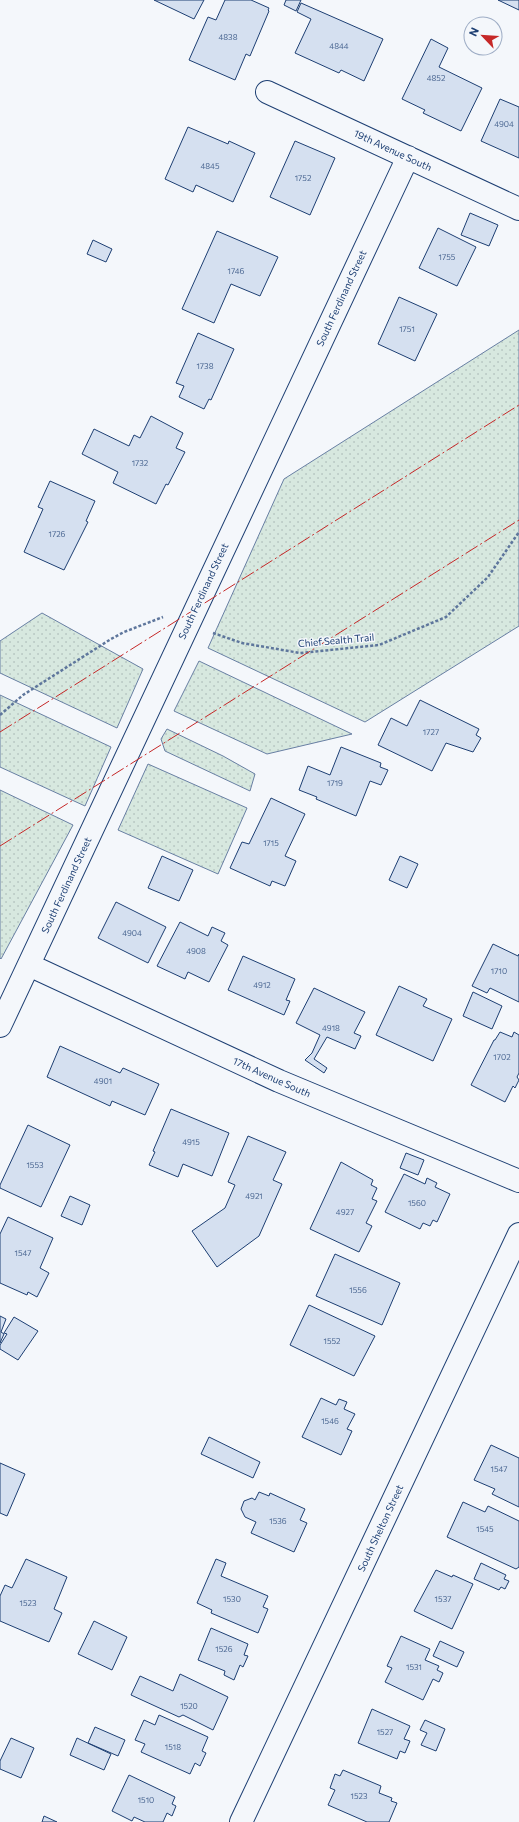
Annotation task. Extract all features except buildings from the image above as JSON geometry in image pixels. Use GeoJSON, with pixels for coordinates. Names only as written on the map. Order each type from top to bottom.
{"type":"FeatureCollection","features":[{"type":"Feature","properties":{"kind":"street","name":"19th Avenue South"},"geometry":{"type":"LineString","coordinates":[[267,92],[519,209]]}},
{"type":"Feature","properties":{"kind":"street","name":"South Ferdinand Street"},"geometry":{"type":"LineString","coordinates":[[0,1026],[408,157]]}},
{"type":"Feature","properties":{"kind":"street","name":"17th Avenue South"},"geometry":{"type":"LineString","coordinates":[[29,965],[279,1081],[519,1181]]}},
{"type":"Feature","properties":{"kind":"street","name":"South Shelton Street"},"geometry":{"type":"LineString","coordinates":[[241,1822],[519,1234]]}},
{"type":"Feature","properties":{"kind":"path","name":"Chief Sealth Trail"},"geometry":{"type":"LineString","coordinates":[[208,631],[242,643],[300,653],[379,645],[446,618],[488,578],[519,532]]}},
{"type":"Feature","properties":{"kind":"path"},"geometry":{"type":"LineString","coordinates":[[0,715],[23,695],[111,639],[124,632],[164,616]]}},
{"type":"Feature","properties":{"kind":"shaded area"},"geometry":{"type":"Polygon","coordinates":[[[519,330],[519,626],[365,722],[208,648],[284,479],[519,330]]]}},
{"type":"Feature","properties":{"kind":"shaded area"},"geometry":{"type":"Polygon","coordinates":[[[42,613],[143,669],[117,728],[0,673],[0,641],[42,613]]]}},
{"type":"Feature","properties":{"kind":"shaded area"},"geometry":{"type":"Polygon","coordinates":[[[199,661],[352,734],[267,754],[174,711],[199,661]]]}},
{"type":"Feature","properties":{"kind":"shaded area"},"geometry":{"type":"Polygon","coordinates":[[[0,695],[111,747],[85,806],[0,767],[0,695]]]}},
{"type":"Feature","properties":{"kind":"shaded area"},"geometry":{"type":"Polygon","coordinates":[[[167,729],[223,756],[255,774],[250,791],[165,751],[161,739],[167,729]]]}},
{"type":"Feature","properties":{"kind":"shaded area"},"geometry":{"type":"Polygon","coordinates":[[[148,764],[247,808],[218,874],[118,830],[148,764]]]}},
{"type":"Feature","properties":{"kind":"shaded area"},"geometry":{"type":"Polygon","coordinates":[[[0,790],[73,825],[1,959],[0,958],[0,790]]]}},
{"type":"Feature","properties":{"kind":"power"},"geometry":{"type":"LineString","coordinates":[[0,732],[519,405]]}},
{"type":"Feature","properties":{"kind":"power"},"geometry":{"type":"LineString","coordinates":[[0,846],[519,520]]}}]}
